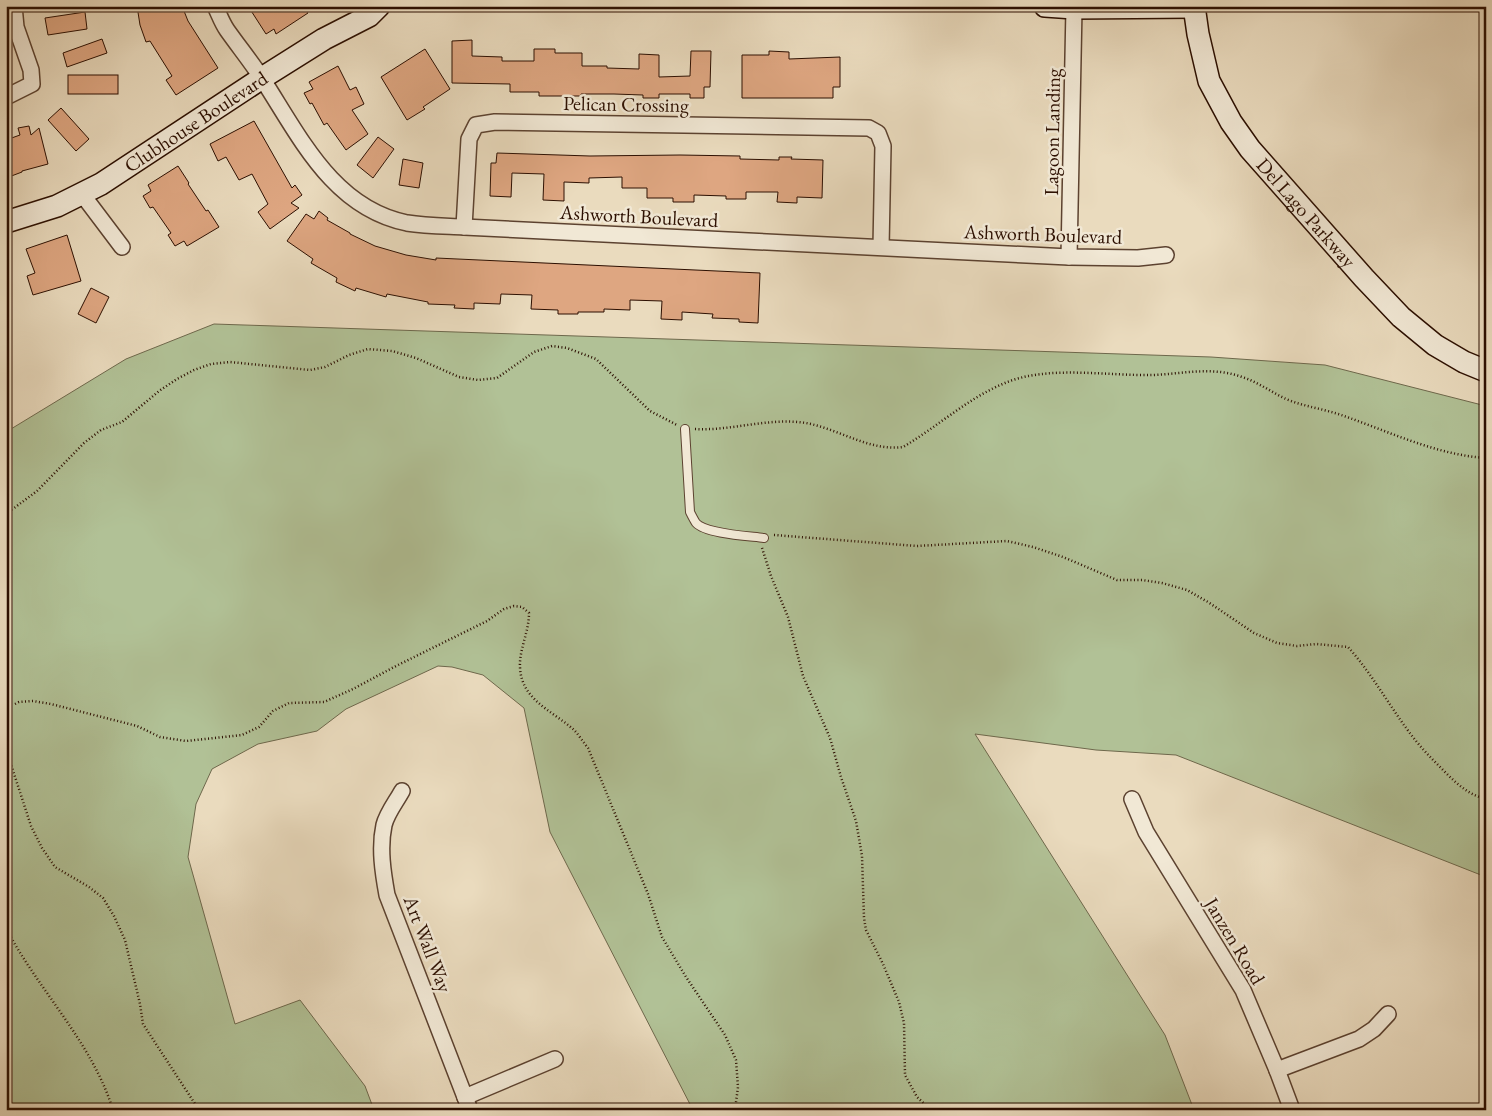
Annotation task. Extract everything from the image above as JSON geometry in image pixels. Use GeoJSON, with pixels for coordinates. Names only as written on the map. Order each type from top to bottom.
{"type":"FeatureCollection","features":[{"type":"Feature","properties":{"kind":"street"},"geometry":{"type":"LineString","coordinates":[[6,98],[32,84],[31,70],[16,27],[14,6]]}},
{"type":"Feature","properties":{"kind":"street","name":"Ashworth Boulevard"},"geometry":{"type":"LineString","coordinates":[[216,6],[226,28],[262,78],[315,162],[343,191],[360,203],[378,214],[405,222],[464,228],[1069,257],[1138,258],[1166,255]]}},
{"type":"Feature","properties":{"kind":"street","name":"Clubhouse Boulevard"},"geometry":{"type":"LineString","coordinates":[[6,222],[58,206],[101,184],[324,39],[369,16],[379,6]]}},
{"type":"Feature","properties":{"kind":"street"},"geometry":{"type":"LineString","coordinates":[[1045,6],[1074,8],[1194,6]]}},
{"type":"Feature","properties":{"kind":"street","name":"Del Lago Parkway"},"geometry":{"type":"LineString","coordinates":[[1194,6],[1198,34],[1209,81],[1230,122],[1250,150],[1401,318],[1435,345],[1464,362],[1486,370]]}},
{"type":"Feature","properties":{"kind":"street","name":"Lagoon Landing"},"geometry":{"type":"LineString","coordinates":[[1069,257],[1074,8]]}},
{"type":"Feature","properties":{"kind":"street","name":"Pelican Crossing"},"geometry":{"type":"LineString","coordinates":[[464,228],[469,138],[476,125],[495,122],[870,128],[878,133],[883,146],[881,247]]}},
{"type":"Feature","properties":{"kind":"street"},"geometry":{"type":"LineString","coordinates":[[82,194],[122,247]]}},
{"type":"Feature","properties":{"kind":"street","name":"Art Wall Way"},"geometry":{"type":"LineString","coordinates":[[402,791],[384,826],[382,846],[384,879],[388,895],[467,1103]]}},
{"type":"Feature","properties":{"kind":"street","name":"Janzen Road"},"geometry":{"type":"LineString","coordinates":[[1132,799],[1146,832],[1243,990],[1292,1110]]}},
{"type":"Feature","properties":{"kind":"street"},"geometry":{"type":"LineString","coordinates":[[1277,1070],[1359,1039],[1374,1030],[1388,1014]]}},
{"type":"Feature","properties":{"kind":"street"},"geometry":{"type":"LineString","coordinates":[[467,1103],[555,1059]]}},
{"type":"Feature","properties":{"kind":"lane"},"geometry":{"type":"LineString","coordinates":[[685,428],[690,512],[696,523],[702,528],[713,531],[764,538]]}},
{"type":"Feature","properties":{"kind":"path"},"geometry":{"type":"LineString","coordinates":[[6,514],[37,491],[84,443],[102,430],[122,422],[159,391],[194,370],[210,364],[230,362],[310,370],[368,349],[392,351],[416,358],[459,377],[478,380],[497,378],[534,352],[552,346],[568,348],[596,359],[650,410],[685,428],[715,429],[779,422],[800,422],[891,449],[903,447],[973,400],[1005,383],[1026,376],[1047,374],[1153,375],[1203,370],[1241,376],[1262,385],[1284,398],[1342,415],[1404,439],[1460,454],[1486,458]]}},
{"type":"Feature","properties":{"kind":"path"},"geometry":{"type":"LineString","coordinates":[[931,1110],[918,1097],[905,1075],[904,1023],[899,1002],[884,964],[866,930],[862,856],[856,820],[841,778],[830,738],[802,676],[788,617],[762,548],[764,538],[773,535],[917,546],[1008,541],[1063,557],[1116,580],[1162,582],[1187,590],[1254,633],[1277,643],[1297,646],[1316,644],[1348,647],[1376,682],[1415,740],[1431,758],[1460,787],[1476,797],[1486,799]]}},
{"type":"Feature","properties":{"kind":"path"},"geometry":{"type":"LineString","coordinates":[[7,709],[19,702],[51,704],[137,726],[160,737],[186,741],[242,735],[259,727],[273,711],[289,703],[324,702],[353,690],[396,666],[487,621],[504,609],[514,606],[522,607],[529,614],[529,627],[520,666],[523,682],[530,697],[576,731],[588,748],[648,894],[662,937],[686,977],[725,1034],[736,1060],[738,1087],[735,1110]]}},
{"type":"Feature","properties":{"kind":"path"},"geometry":{"type":"LineString","coordinates":[[6,749],[31,826],[42,848],[55,867],[102,898],[114,916],[125,940],[143,1024],[200,1110]]}},
{"type":"Feature","properties":{"kind":"path"},"geometry":{"type":"LineString","coordinates":[[6,928],[82,1045],[113,1110]]}},
{"type":"Feature","properties":{"kind":"green space"},"geometry":{"type":"Polygon","coordinates":[[[214,324],[1211,357],[1325,365],[1486,406],[1486,877],[1176,755],[1096,750],[975,734],[1165,1035],[1194,1110],[693,1110],[550,832],[524,708],[483,675],[452,667],[438,666],[346,709],[317,731],[258,744],[212,769],[196,804],[188,857],[235,1024],[300,1000],[365,1086],[374,1110],[6,1110],[6,432],[126,359],[214,324]]]}},
{"type":"Feature","properties":{"kind":"building"},"geometry":{"type":"Polygon","coordinates":[[[137,6],[182,6],[188,21],[218,68],[176,95],[166,80],[172,76],[150,41],[146,42],[140,25],[137,6]]]}},
{"type":"Feature","properties":{"kind":"building"},"geometry":{"type":"Polygon","coordinates":[[[248,6],[303,6],[308,13],[276,34],[274,29],[266,34],[248,6]]]}},
{"type":"Feature","properties":{"kind":"building"},"geometry":{"type":"Polygon","coordinates":[[[85,12],[87,29],[48,35],[45,18],[85,12]]]}},
{"type":"Feature","properties":{"kind":"building"},"geometry":{"type":"Polygon","coordinates":[[[102,39],[107,53],[67,67],[63,53],[102,39]]]}},
{"type":"Feature","properties":{"kind":"building"},"geometry":{"type":"Polygon","coordinates":[[[472,40],[472,56],[502,57],[502,61],[534,61],[534,49],[555,49],[555,53],[582,53],[582,66],[639,69],[639,54],[659,55],[659,77],[690,76],[691,51],[711,51],[710,87],[704,87],[704,98],[690,98],[690,94],[659,94],[659,98],[643,98],[643,95],[614,94],[539,96],[539,92],[510,92],[510,84],[452,83],[452,41],[472,40]]]}},
{"type":"Feature","properties":{"kind":"building"},"geometry":{"type":"Polygon","coordinates":[[[425,49],[450,89],[423,107],[425,109],[407,120],[381,77],[425,49]]]}},
{"type":"Feature","properties":{"kind":"building"},"geometry":{"type":"Polygon","coordinates":[[[769,51],[789,52],[789,59],[840,57],[840,87],[833,87],[833,98],[742,98],[742,55],[769,55],[769,51]]]}},
{"type":"Feature","properties":{"kind":"building"},"geometry":{"type":"Polygon","coordinates":[[[338,66],[350,90],[356,87],[364,104],[352,110],[368,134],[346,150],[327,123],[324,125],[304,93],[313,89],[309,82],[338,66]]]}},
{"type":"Feature","properties":{"kind":"building"},"geometry":{"type":"Polygon","coordinates":[[[68,75],[118,75],[118,94],[68,94],[68,75]]]}},
{"type":"Feature","properties":{"kind":"building"},"geometry":{"type":"Polygon","coordinates":[[[61,108],[89,139],[76,151],[48,120],[61,108]]]}},
{"type":"Feature","properties":{"kind":"building"},"geometry":{"type":"Polygon","coordinates":[[[254,121],[292,188],[295,185],[302,195],[291,203],[299,208],[270,229],[258,212],[268,204],[252,174],[239,180],[226,157],[218,161],[210,144],[254,121]]]}},
{"type":"Feature","properties":{"kind":"building"},"geometry":{"type":"Polygon","coordinates":[[[29,126],[31,135],[39,128],[48,164],[22,171],[6,178],[6,140],[20,135],[18,128],[29,126]]]}},
{"type":"Feature","properties":{"kind":"building"},"geometry":{"type":"Polygon","coordinates":[[[378,137],[394,149],[373,178],[357,165],[378,137]]]}},
{"type":"Feature","properties":{"kind":"building"},"geometry":{"type":"Polygon","coordinates":[[[497,153],[590,156],[740,156],[740,159],[779,160],[779,157],[792,157],[791,159],[823,160],[822,198],[797,197],[797,203],[777,202],[778,192],[746,192],[746,199],[726,199],[726,196],[694,195],[694,202],[673,202],[673,198],[647,198],[647,188],[622,188],[622,177],[589,178],[589,183],[564,182],[564,201],[543,200],[544,174],[512,173],[511,197],[490,196],[491,163],[496,163],[497,153]]]}},
{"type":"Feature","properties":{"kind":"building"},"geometry":{"type":"Polygon","coordinates":[[[403,159],[423,163],[419,188],[399,185],[403,159]]]}},
{"type":"Feature","properties":{"kind":"building"},"geometry":{"type":"Polygon","coordinates":[[[178,166],[206,211],[208,210],[219,227],[187,246],[184,241],[175,246],[168,235],[171,233],[153,207],[150,208],[143,196],[151,191],[148,185],[178,166]]]}},
{"type":"Feature","properties":{"kind":"building"},"geometry":{"type":"Polygon","coordinates":[[[319,211],[328,218],[327,220],[375,246],[406,255],[436,260],[436,258],[760,273],[758,323],[739,322],[739,319],[712,318],[713,314],[682,312],[682,320],[661,319],[662,301],[630,300],[630,310],[604,309],[604,312],[558,314],[558,310],[531,309],[532,295],[501,294],[500,304],[474,303],[474,309],[454,308],[455,305],[428,304],[428,302],[387,294],[386,297],[356,288],[355,291],[336,282],[337,278],[311,263],[313,259],[287,241],[306,214],[314,219],[319,211]]]}},
{"type":"Feature","properties":{"kind":"building"},"geometry":{"type":"Polygon","coordinates":[[[67,235],[81,281],[33,295],[27,276],[35,273],[26,249],[67,235]]]}},
{"type":"Feature","properties":{"kind":"building"},"geometry":{"type":"Polygon","coordinates":[[[91,288],[109,297],[96,323],[78,314],[91,288]]]}}]}
